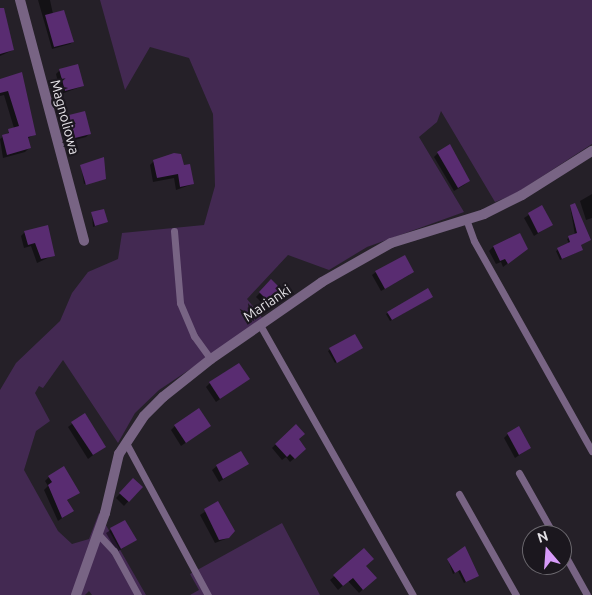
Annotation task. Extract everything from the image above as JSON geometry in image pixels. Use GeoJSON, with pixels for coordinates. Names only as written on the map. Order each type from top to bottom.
{"type":"FeatureCollection","features":[{"type":"Feature","properties":{"kind":"street","name":"Magnoliowa"},"geometry":{"type":"LineString","coordinates":[[20,0],[84,241]]}},
{"type":"Feature","properties":{"kind":"street","name":"Marianki"},"geometry":{"type":"LineString","coordinates":[[78,593],[98,534],[119,454],[144,416],[211,359],[322,282],[390,243],[466,219],[522,195],[592,151]]}},
{"type":"Feature","properties":{"kind":"lane"},"geometry":{"type":"LineString","coordinates":[[466,219],[474,241],[592,451]]}},
{"type":"Feature","properties":{"kind":"lane"},"geometry":{"type":"LineString","coordinates":[[174,231],[180,303],[194,336],[211,359]]}},
{"type":"Feature","properties":{"kind":"lane"},"geometry":{"type":"LineString","coordinates":[[260,325],[413,595]]}},
{"type":"Feature","properties":{"kind":"lane"},"geometry":{"type":"LineString","coordinates":[[126,443],[208,595]]}},
{"type":"Feature","properties":{"kind":"lane"},"geometry":{"type":"LineString","coordinates":[[519,473],[548,525]]}},
{"type":"Feature","properties":{"kind":"lane"},"geometry":{"type":"LineString","coordinates":[[459,494],[516,595]]}},
{"type":"Feature","properties":{"kind":"lane"},"geometry":{"type":"LineString","coordinates":[[98,534],[114,551],[138,595]]}},
{"type":"Feature","properties":{"kind":"lane"},"geometry":{"type":"LineString","coordinates":[[572,568],[587,595]]}},
{"type":"Feature","properties":{"kind":"shaded area"},"geometry":{"type":"Polygon","coordinates":[[[100,0],[592,0],[592,144],[515,194],[495,202],[441,111],[437,122],[419,137],[464,212],[367,247],[329,270],[288,255],[247,299],[264,320],[159,390],[135,413],[118,443],[63,360],[43,388],[39,386],[35,393],[50,421],[36,431],[24,470],[58,531],[72,544],[89,539],[99,513],[146,595],[92,595],[89,591],[85,595],[0,595],[0,390],[16,363],[60,321],[72,293],[88,272],[118,259],[122,233],[204,225],[215,186],[213,114],[189,58],[150,47],[125,90],[100,0]]]}},
{"type":"Feature","properties":{"kind":"shaded area"},"geometry":{"type":"Polygon","coordinates":[[[282,523],[320,595],[190,595],[199,590],[190,574],[282,523]]]}},
{"type":"Feature","properties":{"kind":"building"},"geometry":{"type":"Polygon","coordinates":[[[0,8],[4,8],[14,50],[0,54],[0,8]]]}},
{"type":"Feature","properties":{"kind":"building"},"geometry":{"type":"Polygon","coordinates":[[[64,10],[74,42],[54,47],[45,15],[64,10]]]}},
{"type":"Feature","properties":{"kind":"building"},"geometry":{"type":"Polygon","coordinates":[[[78,64],[84,86],[65,91],[59,69],[78,64]]]}},
{"type":"Feature","properties":{"kind":"building"},"geometry":{"type":"Polygon","coordinates":[[[22,72],[36,135],[28,137],[31,148],[7,155],[2,135],[9,133],[8,129],[19,126],[8,91],[0,93],[0,79],[22,72]]]}},
{"type":"Feature","properties":{"kind":"building"},"geometry":{"type":"Polygon","coordinates":[[[85,111],[91,134],[75,138],[69,115],[85,111]]]}},
{"type":"Feature","properties":{"kind":"building"},"geometry":{"type":"Polygon","coordinates":[[[450,144],[470,181],[458,188],[437,152],[450,144]]]}},
{"type":"Feature","properties":{"kind":"building"},"geometry":{"type":"Polygon","coordinates":[[[174,153],[181,154],[184,165],[190,164],[194,184],[180,187],[178,174],[157,178],[153,160],[174,153]]]}},
{"type":"Feature","properties":{"kind":"building"},"geometry":{"type":"Polygon","coordinates":[[[104,157],[106,179],[86,185],[80,165],[104,157]]]}},
{"type":"Feature","properties":{"kind":"building"},"geometry":{"type":"Polygon","coordinates":[[[575,203],[591,240],[581,245],[583,250],[562,259],[557,248],[570,242],[568,236],[577,233],[570,205],[575,203]]]}},
{"type":"Feature","properties":{"kind":"building"},"geometry":{"type":"Polygon","coordinates":[[[542,205],[553,225],[538,233],[528,213],[542,205]]]}},
{"type":"Feature","properties":{"kind":"building"},"geometry":{"type":"Polygon","coordinates":[[[104,209],[108,222],[95,226],[91,212],[104,209]]]}},
{"type":"Feature","properties":{"kind":"building"},"geometry":{"type":"Polygon","coordinates":[[[48,225],[55,256],[41,259],[35,243],[28,245],[24,231],[48,225]]]}},
{"type":"Feature","properties":{"kind":"building"},"geometry":{"type":"Polygon","coordinates":[[[520,233],[528,249],[508,264],[505,259],[500,261],[493,246],[520,233]]]}},
{"type":"Feature","properties":{"kind":"building"},"geometry":{"type":"Polygon","coordinates":[[[405,255],[414,272],[385,289],[375,271],[405,255]]]}},
{"type":"Feature","properties":{"kind":"building"},"geometry":{"type":"Polygon","coordinates":[[[271,279],[281,289],[269,302],[259,292],[271,279]]]}},
{"type":"Feature","properties":{"kind":"building"},"geometry":{"type":"Polygon","coordinates":[[[428,288],[433,297],[392,320],[387,312],[428,288]]]}},
{"type":"Feature","properties":{"kind":"building"},"geometry":{"type":"Polygon","coordinates":[[[355,334],[363,348],[337,363],[329,348],[355,334]]]}},
{"type":"Feature","properties":{"kind":"building"},"geometry":{"type":"Polygon","coordinates":[[[239,363],[250,379],[220,399],[209,382],[239,363]]]}},
{"type":"Feature","properties":{"kind":"building"},"geometry":{"type":"Polygon","coordinates":[[[199,408],[211,426],[186,443],[174,425],[199,408]]]}},
{"type":"Feature","properties":{"kind":"building"},"geometry":{"type":"Polygon","coordinates":[[[85,413],[106,447],[93,455],[71,422],[85,413]]]}},
{"type":"Feature","properties":{"kind":"building"},"geometry":{"type":"Polygon","coordinates":[[[296,424],[305,434],[299,439],[306,449],[295,459],[290,454],[287,457],[275,444],[296,424]]]}},
{"type":"Feature","properties":{"kind":"building"},"geometry":{"type":"Polygon","coordinates":[[[519,426],[531,448],[519,455],[507,433],[519,426]]]}},
{"type":"Feature","properties":{"kind":"building"},"geometry":{"type":"Polygon","coordinates":[[[241,451],[249,464],[223,479],[216,465],[241,451]]]}},
{"type":"Feature","properties":{"kind":"building"},"geometry":{"type":"Polygon","coordinates":[[[64,466],[80,493],[67,500],[74,511],[62,518],[48,485],[52,482],[48,476],[64,466]]]}},
{"type":"Feature","properties":{"kind":"building"},"geometry":{"type":"Polygon","coordinates":[[[133,478],[143,487],[129,502],[119,493],[133,478]]]}},
{"type":"Feature","properties":{"kind":"building"},"geometry":{"type":"Polygon","coordinates":[[[218,501],[235,531],[229,538],[219,540],[204,509],[218,501]]]}},
{"type":"Feature","properties":{"kind":"building"},"geometry":{"type":"Polygon","coordinates":[[[125,520],[137,540],[121,549],[110,528],[125,520]]]}},
{"type":"Feature","properties":{"kind":"building"},"geometry":{"type":"Polygon","coordinates":[[[465,546],[479,576],[466,582],[460,570],[455,573],[447,559],[465,546]]]}},
{"type":"Feature","properties":{"kind":"building"},"geometry":{"type":"Polygon","coordinates":[[[364,548],[374,559],[366,566],[377,578],[363,590],[353,578],[343,586],[333,575],[364,548]]]}}]}
